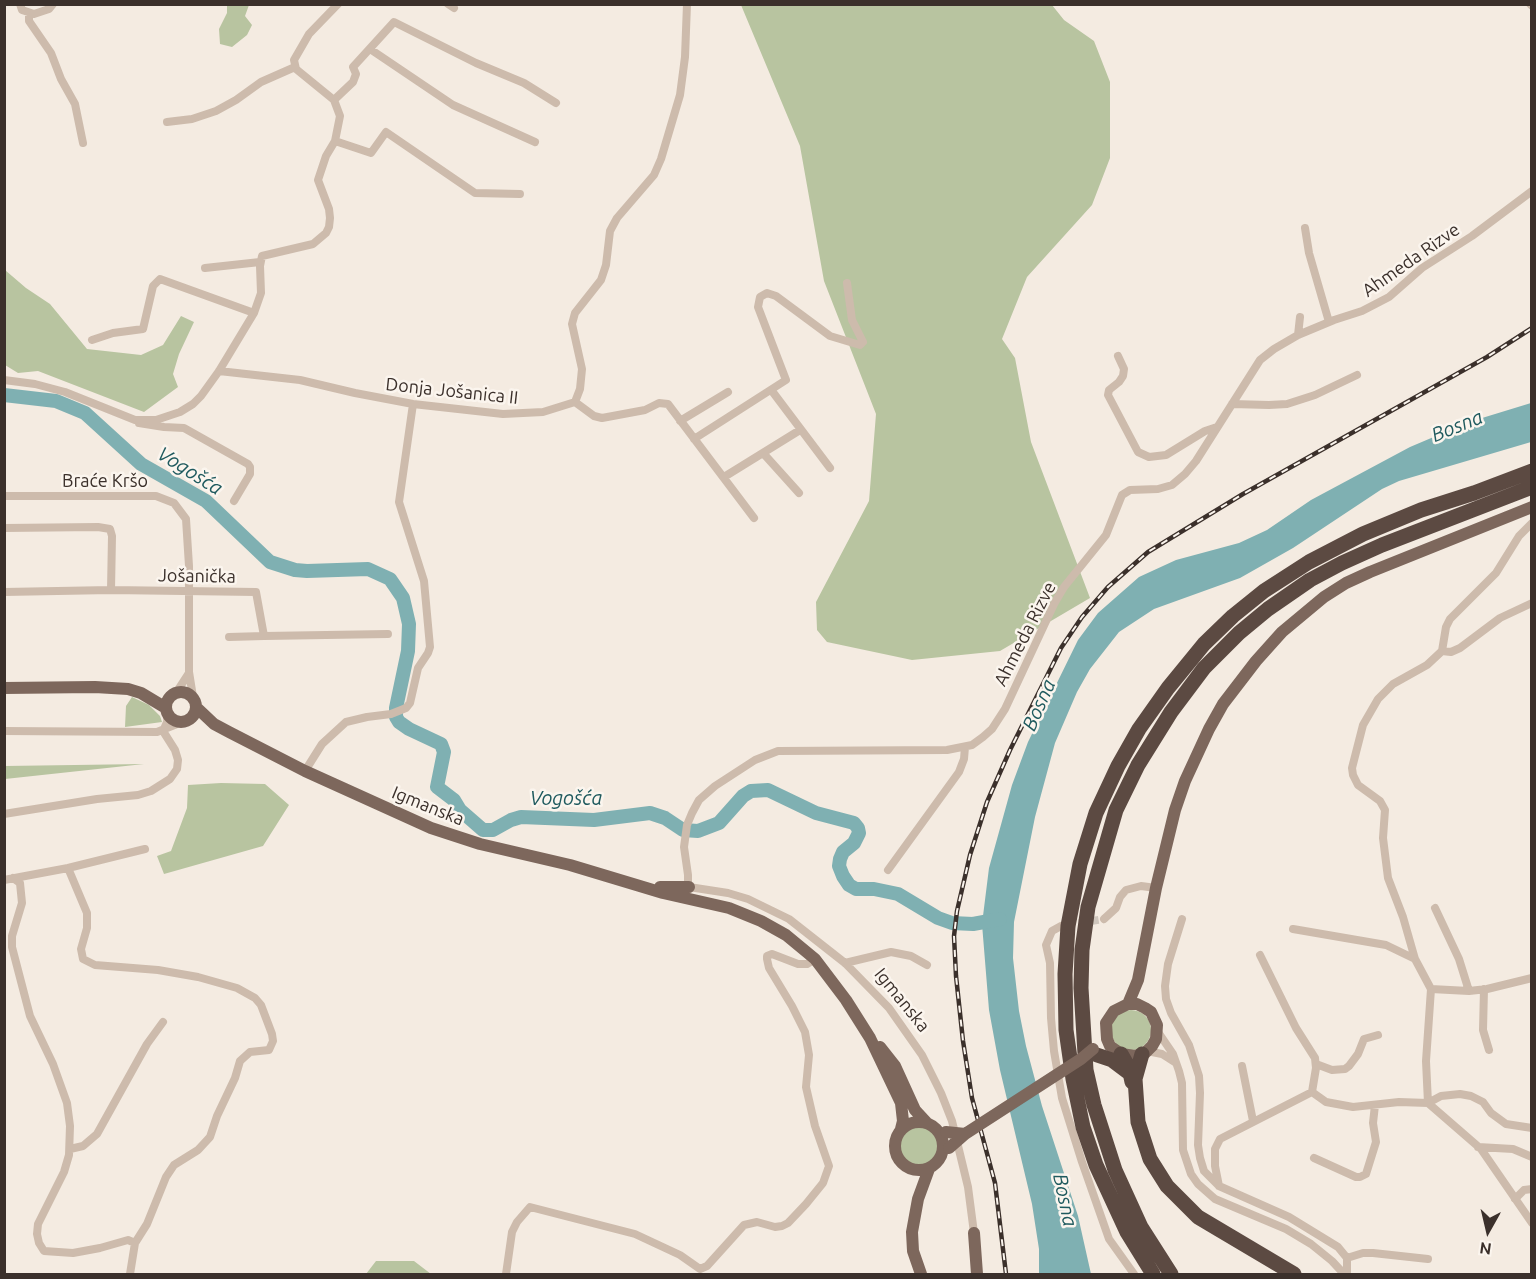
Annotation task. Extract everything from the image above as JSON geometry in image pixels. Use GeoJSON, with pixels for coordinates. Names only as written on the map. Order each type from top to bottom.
{"type":"FeatureCollection","features":[{"type":"Feature","properties":{"kind":"highway"},"geometry":{"type":"LineString","coordinates":[[1154,1275],[1127,1232],[1096,1165],[1083,1127],[1066,1030],[1065,974],[1068,926],[1080,864],[1096,813],[1118,766],[1138,729],[1204,644],[1264,591],[1309,562],[1363,534],[1421,510],[1532,471]]}},
{"type":"Feature","properties":{"kind":"highway"},"geometry":{"type":"LineString","coordinates":[[1171,1275],[1141,1227],[1115,1170],[1094,1105],[1086,1070],[1081,988],[1082,950],[1088,907],[1116,810],[1138,765],[1171,712],[1204,668],[1239,633],[1268,609],[1310,580],[1342,563],[1382,545],[1532,487]]}},
{"type":"Feature","properties":{"kind":"highway"},"geometry":{"type":"LineString","coordinates":[[1145,1052],[1136,1073],[1138,1122],[1150,1159],[1167,1186],[1198,1218],[1294,1275]]}},
{"type":"Feature","properties":{"kind":"highway"},"geometry":{"type":"LineString","coordinates":[[1095,1053],[1119,1064],[1131,1076]]}},
{"type":"Feature","properties":{"kind":"highway"},"geometry":{"type":"LineString","coordinates":[[1119,1053],[1131,1076],[1136,1095]]}},
{"type":"Feature","properties":{"kind":"main road"},"geometry":{"type":"LineString","coordinates":[[1128,1004],[1141,972],[1156,888],[1175,810],[1197,751],[1223,704],[1256,661],[1282,632],[1324,597],[1346,583],[1532,507]]}},
{"type":"Feature","properties":{"kind":"main road"},"geometry":{"type":"LineString","coordinates":[[4,688],[109,687],[141,693],[185,692],[194,702],[194,715],[184,721],[174,720],[167,711],[141,693]]}},
{"type":"Feature","properties":{"kind":"main road"},"geometry":{"type":"LineString","coordinates":[[167,711],[169,697],[174,693]]}},
{"type":"Feature","properties":{"kind":"main road","name":"Igmanska"},"geometry":{"type":"LineString","coordinates":[[194,702],[214,724],[305,771],[394,813],[456,837],[570,865],[642,886],[687,893],[749,916],[786,935],[815,959],[853,1010],[870,1038]]}},
{"type":"Feature","properties":{"kind":"main road","name":"Igmanska"},"geometry":{"type":"LineString","coordinates":[[184,721],[214,724]]}},
{"type":"Feature","properties":{"kind":"main road"},"geometry":{"type":"LineString","coordinates":[[1141,972],[1145,1008]]}},
{"type":"Feature","properties":{"kind":"main road"},"geometry":{"type":"LineString","coordinates":[[870,1038],[901,1104],[903,1121],[897,1136],[895,1151],[902,1164],[916,1171],[929,1169],[965,1134],[1081,1059],[1095,1053],[1109,1051],[1136,1056],[1145,1052],[1156,1039],[1158,1032],[1155,1018],[1137,1004],[1120,1006],[1109,1016],[1095,1053]]}},
{"type":"Feature","properties":{"kind":"main road"},"geometry":{"type":"LineString","coordinates":[[1105,1031],[1107,1039],[1119,1053]]}},
{"type":"Feature","properties":{"kind":"main road"},"geometry":{"type":"LineString","coordinates":[[870,1038],[885,1051],[895,1066],[912,1105],[937,1128],[946,1151]]}},
{"type":"Feature","properties":{"kind":"main road"},"geometry":{"type":"LineString","coordinates":[[901,1130],[913,1122],[965,1134]]}},
{"type":"Feature","properties":{"kind":"main road"},"geometry":{"type":"LineString","coordinates":[[909,1168],[917,1186],[918,1199]]}},
{"type":"Feature","properties":{"kind":"main road"},"geometry":{"type":"LineString","coordinates":[[921,1275],[913,1251],[912,1232],[918,1199],[929,1169]]}},
{"type":"Feature","properties":{"kind":"main road"},"geometry":{"type":"LineString","coordinates":[[974,1233],[977,1275]]}},
{"type":"Feature","properties":{"kind":"street"},"geometry":{"type":"LineString","coordinates":[[20,4],[22,10],[29,13],[49,9],[53,4]]}},
{"type":"Feature","properties":{"kind":"street"},"geometry":{"type":"LineString","coordinates":[[135,420],[156,420],[180,412],[193,404],[219,370],[254,313],[261,293],[260,262],[262,256],[272,252],[303,248],[313,244],[326,233],[330,218],[318,180],[319,172],[335,141],[340,116],[334,100],[298,70],[294,60],[309,34],[338,4]]}},
{"type":"Feature","properties":{"kind":"street"},"geometry":{"type":"LineString","coordinates":[[687,4],[685,57],[680,95],[661,159],[654,175],[617,218],[610,231],[606,265],[601,280],[575,313],[572,324],[582,369],[580,389],[575,402],[594,416],[608,418],[645,410],[664,402],[754,518]]}},
{"type":"Feature","properties":{"kind":"street"},"geometry":{"type":"LineString","coordinates":[[29,13],[28,21],[51,53],[75,104],[83,143]]}},
{"type":"Feature","properties":{"kind":"street"},"geometry":{"type":"LineString","coordinates":[[334,100],[354,82],[356,74],[353,67],[394,22],[476,63],[524,83],[556,103]]}},
{"type":"Feature","properties":{"kind":"street"},"geometry":{"type":"LineString","coordinates":[[370,49],[453,105],[536,142]]}},
{"type":"Feature","properties":{"kind":"street"},"geometry":{"type":"LineString","coordinates":[[167,122],[192,119],[216,111],[261,82],[298,70]]}},
{"type":"Feature","properties":{"kind":"street"},"geometry":{"type":"LineString","coordinates":[[335,141],[371,153],[386,132],[475,193],[520,194]]}},
{"type":"Feature","properties":{"kind":"street","name":"Ahmeda Rizve"},"geometry":{"type":"LineString","coordinates":[[687,893],[685,838],[687,825],[699,800],[715,786],[755,760],[778,751],[914,751],[965,747],[983,737],[992,729],[1005,709],[1064,587],[1106,535],[1122,495],[1130,490],[1158,489],[1172,485],[1185,474],[1196,461],[1260,360],[1274,349],[1298,335],[1362,311],[1389,297],[1422,268],[1472,236],[1532,191]]}},
{"type":"Feature","properties":{"kind":"street"},"geometry":{"type":"LineString","coordinates":[[1305,228],[1309,253],[1329,322]]}},
{"type":"Feature","properties":{"kind":"street"},"geometry":{"type":"LineString","coordinates":[[205,268],[260,262]]}},
{"type":"Feature","properties":{"kind":"street"},"geometry":{"type":"LineString","coordinates":[[92,340],[113,333],[143,329],[153,286],[160,279],[254,313]]}},
{"type":"Feature","properties":{"kind":"street"},"geometry":{"type":"LineString","coordinates":[[694,439],[786,380],[758,307],[760,297],[767,293],[776,296],[830,336],[860,345],[863,342],[852,320],[847,283]]}},
{"type":"Feature","properties":{"kind":"street"},"geometry":{"type":"LineString","coordinates":[[1298,335],[1300,317]]}},
{"type":"Feature","properties":{"kind":"street"},"geometry":{"type":"LineString","coordinates":[[1118,356],[1124,369],[1123,376],[1109,390],[1108,395],[1138,452],[1149,457],[1166,455],[1205,431],[1217,427]]}},
{"type":"Feature","properties":{"kind":"street","name":"Donja Jošanica II"},"geometry":{"type":"LineString","coordinates":[[219,370],[300,380],[413,404],[503,414],[529,414],[553,410],[575,402]]}},
{"type":"Feature","properties":{"kind":"street"},"geometry":{"type":"LineString","coordinates":[[1232,404],[1287,404],[1357,375]]}},
{"type":"Feature","properties":{"kind":"street"},"geometry":{"type":"LineString","coordinates":[[4,380],[35,384],[66,392],[146,425],[184,428],[248,464],[250,474],[234,501]]}},
{"type":"Feature","properties":{"kind":"street"},"geometry":{"type":"LineString","coordinates":[[772,391],[830,468]]}},
{"type":"Feature","properties":{"kind":"street"},"geometry":{"type":"LineString","coordinates":[[680,421],[728,392]]}},
{"type":"Feature","properties":{"kind":"street"},"geometry":{"type":"LineString","coordinates":[[305,771],[322,744],[346,722],[391,714],[403,710],[410,704],[415,675],[430,647],[424,582],[399,502],[413,404]]}},
{"type":"Feature","properties":{"kind":"street"},"geometry":{"type":"LineString","coordinates":[[724,477],[800,430]]}},
{"type":"Feature","properties":{"kind":"street"},"geometry":{"type":"LineString","coordinates":[[763,453],[799,493]]}},
{"type":"Feature","properties":{"kind":"street","name":"Braće Kršo"},"geometry":{"type":"LineString","coordinates":[[4,496],[156,496],[174,503],[186,519],[190,590],[189,672],[194,702]]}},
{"type":"Feature","properties":{"kind":"street"},"geometry":{"type":"LineString","coordinates":[[1532,523],[1519,536],[1496,573],[1450,619],[1443,639],[1442,651],[1427,665],[1393,684],[1378,699],[1363,725],[1352,768],[1358,785],[1380,801],[1386,810],[1383,838],[1388,878],[1404,917],[1415,959],[1431,989],[1426,1061],[1428,1103],[1478,1147],[1532,1223]]}},
{"type":"Feature","properties":{"kind":"street"},"geometry":{"type":"LineString","coordinates":[[4,528],[98,527],[110,529],[112,536],[111,590]]}},
{"type":"Feature","properties":{"kind":"street","name":"Jošanička"},"geometry":{"type":"LineString","coordinates":[[4,592],[190,590],[256,592],[264,636]]}},
{"type":"Feature","properties":{"kind":"street"},"geometry":{"type":"LineString","coordinates":[[1442,651],[1451,652],[1460,648],[1500,618],[1532,603]]}},
{"type":"Feature","properties":{"kind":"street"},"geometry":{"type":"LineString","coordinates":[[229,638],[388,634]]}},
{"type":"Feature","properties":{"kind":"street"},"geometry":{"type":"LineString","coordinates":[[174,693],[187,678],[189,672]]}},
{"type":"Feature","properties":{"kind":"street"},"geometry":{"type":"LineString","coordinates":[[163,731],[167,722],[167,711]]}},
{"type":"Feature","properties":{"kind":"street"},"geometry":{"type":"LineString","coordinates":[[4,731],[163,731],[184,721]]}},
{"type":"Feature","properties":{"kind":"street"},"geometry":{"type":"LineString","coordinates":[[4,814],[138,795],[151,791],[170,779],[177,769],[178,760],[175,750],[163,731]]}},
{"type":"Feature","properties":{"kind":"street"},"geometry":{"type":"LineString","coordinates":[[888,870],[959,772],[964,759],[965,747]]}},
{"type":"Feature","properties":{"kind":"street"},"geometry":{"type":"LineString","coordinates":[[4,880],[68,868],[145,849]]}},
{"type":"Feature","properties":{"kind":"street"},"geometry":{"type":"LineString","coordinates":[[68,868],[87,913],[87,928],[81,949],[83,958],[94,964],[158,970],[198,977],[237,988],[255,998],[261,1005],[273,1034],[269,1050],[250,1052],[240,1060],[235,1078],[210,1137],[198,1150],[174,1165],[166,1177],[147,1224],[135,1243],[130,1275]]}},
{"type":"Feature","properties":{"kind":"street"},"geometry":{"type":"LineString","coordinates":[[13,878],[20,884],[22,903],[12,936],[12,947],[30,1016],[53,1064],[68,1103],[70,1149],[64,1172],[38,1224],[37,1234],[44,1251],[55,1253],[73,1253],[100,1248],[123,1240],[135,1243]]}},
{"type":"Feature","properties":{"kind":"street"},"geometry":{"type":"LineString","coordinates":[[1104,919],[1116,908],[1120,897],[1126,890],[1141,886],[1156,888]]}},
{"type":"Feature","properties":{"kind":"street","name":"Igmanska"},"geometry":{"type":"LineString","coordinates":[[687,893],[728,893],[776,910],[805,929],[845,963],[889,1008],[933,1075],[952,1121],[962,1157],[974,1233]]}},
{"type":"Feature","properties":{"kind":"street"},"geometry":{"type":"LineString","coordinates":[[1435,908],[1459,959],[1469,991]]}},
{"type":"Feature","properties":{"kind":"street"},"geometry":{"type":"LineString","coordinates":[[1182,919],[1168,964],[1166,999],[1189,1045],[1199,1076],[1198,1132],[1200,1158],[1204,1171],[1219,1186],[1246,1200],[1289,1216],[1338,1247],[1347,1258],[1346,1275]]}},
{"type":"Feature","properties":{"kind":"street"},"geometry":{"type":"LineString","coordinates":[[1061,926],[1052,931],[1046,945],[1050,963],[1054,1051],[1062,1098],[1109,1239],[1134,1275]]}},
{"type":"Feature","properties":{"kind":"street"},"geometry":{"type":"LineString","coordinates":[[1293,929],[1386,945],[1415,959]]}},
{"type":"Feature","properties":{"kind":"street"},"geometry":{"type":"LineString","coordinates":[[845,963],[891,952],[911,956],[927,965]]}},
{"type":"Feature","properties":{"kind":"street"},"geometry":{"type":"LineString","coordinates":[[506,1275],[512,1232],[530,1207],[635,1234],[680,1255],[700,1269],[707,1266],[744,1225],[757,1222],[775,1227],[788,1223],[823,1184],[829,1166],[815,1126],[806,1087],[809,1055],[805,1032],[769,968],[767,956],[772,954],[798,964],[807,964],[815,959]]}},
{"type":"Feature","properties":{"kind":"street"},"geometry":{"type":"LineString","coordinates":[[1260,955],[1296,1028],[1309,1046],[1316,1064],[1312,1092]]}},
{"type":"Feature","properties":{"kind":"street"},"geometry":{"type":"LineString","coordinates":[[1431,989],[1469,991],[1532,978]]}},
{"type":"Feature","properties":{"kind":"street"},"geometry":{"type":"LineString","coordinates":[[1484,989],[1484,1030],[1490,1050]]}},
{"type":"Feature","properties":{"kind":"street"},"geometry":{"type":"LineString","coordinates":[[70,1149],[83,1146],[97,1134],[147,1044],[163,1022]]}},
{"type":"Feature","properties":{"kind":"street"},"geometry":{"type":"LineString","coordinates":[[1158,1032],[1173,1054],[1182,1083],[1183,1150],[1191,1174],[1198,1184],[1215,1199],[1286,1229],[1311,1244],[1332,1260],[1346,1275]]}},
{"type":"Feature","properties":{"kind":"street"},"geometry":{"type":"LineString","coordinates":[[1316,1064],[1332,1070],[1345,1069],[1358,1054],[1364,1039],[1378,1035]]}},
{"type":"Feature","properties":{"kind":"street"},"geometry":{"type":"LineString","coordinates":[[1145,1052],[1162,1054],[1176,1063]]}},
{"type":"Feature","properties":{"kind":"street"},"geometry":{"type":"LineString","coordinates":[[1242,1066],[1253,1121]]}},
{"type":"Feature","properties":{"kind":"street"},"geometry":{"type":"LineString","coordinates":[[1219,1186],[1215,1166],[1215,1149],[1220,1139],[1312,1092]]}},
{"type":"Feature","properties":{"kind":"street"},"geometry":{"type":"LineString","coordinates":[[1312,1092],[1326,1102],[1353,1107],[1399,1102],[1428,1103],[1441,1096],[1460,1094],[1483,1102],[1491,1113],[1506,1124],[1532,1128]]}},
{"type":"Feature","properties":{"kind":"street"},"geometry":{"type":"LineString","coordinates":[[1314,1158],[1356,1177],[1366,1174],[1376,1142],[1373,1123],[1375,1105]]}},
{"type":"Feature","properties":{"kind":"street"},"geometry":{"type":"LineString","coordinates":[[1478,1147],[1513,1149],[1532,1156]]}},
{"type":"Feature","properties":{"kind":"street"},"geometry":{"type":"LineString","coordinates":[[1515,1199],[1524,1190],[1532,1189]]}},
{"type":"Feature","properties":{"kind":"street"},"geometry":{"type":"LineString","coordinates":[[1347,1258],[1363,1253],[1373,1253],[1428,1259]]}},
{"type":"Feature","properties":{"kind":"green space"},"geometry":{"type":"Polygon","coordinates":[[[227,5],[249,5],[245,16],[252,25],[247,35],[232,47],[220,44],[219,29],[227,13],[227,5]]]}},
{"type":"Feature","properties":{"kind":"green space"},"geometry":{"type":"Polygon","coordinates":[[[741,5],[1052,5],[1064,20],[1094,41],[1110,82],[1110,158],[1092,205],[1027,277],[1002,339],[1015,358],[1031,442],[1090,598],[1000,651],[912,660],[827,642],[817,630],[816,602],[869,501],[876,414],[824,281],[800,146],[741,5]]]}},
{"type":"Feature","properties":{"kind":"green space"},"geometry":{"type":"Polygon","coordinates":[[[5,270],[50,304],[87,349],[141,355],[163,345],[181,316],[194,322],[179,354],[173,374],[178,387],[144,412],[38,371],[18,373],[5,365],[5,270]]]}},
{"type":"Feature","properties":{"kind":"green space"},"geometry":{"type":"Polygon","coordinates":[[[132,697],[149,705],[160,716],[162,722],[125,727],[126,706],[132,697]]]}},
{"type":"Feature","properties":{"kind":"green space"},"geometry":{"type":"Polygon","coordinates":[[[144,764],[5,779],[5,766],[144,764]]]}},
{"type":"Feature","properties":{"kind":"green space"},"geometry":{"type":"Polygon","coordinates":[[[265,784],[289,805],[263,846],[164,874],[157,856],[171,851],[187,808],[188,785],[265,784]]]}},
{"type":"Feature","properties":{"kind":"green space"},"geometry":{"type":"Polygon","coordinates":[[[1131,1010],[1145,1016],[1151,1030],[1145,1044],[1131,1050],[1117,1044],[1111,1030],[1117,1016],[1131,1010]]]}},
{"type":"Feature","properties":{"kind":"green space"},"geometry":{"type":"Polygon","coordinates":[[[919,1126],[934,1132],[940,1147],[934,1162],[919,1168],[904,1162],[898,1147],[904,1132],[919,1126]]]}},
{"type":"Feature","properties":{"kind":"green space"},"geometry":{"type":"Polygon","coordinates":[[[376,1261],[414,1261],[431,1274],[366,1274],[376,1261]]]}},
{"type":"Feature","properties":{"kind":"water","name":"Bosna"},"geometry":{"type":"Polygon","coordinates":[[[1531,403],[1531,442],[1399,481],[1382,489],[1293,548],[1240,578],[1154,609],[1119,632],[1090,669],[1077,692],[1055,743],[1035,817],[1014,922],[1013,958],[1019,1011],[1026,1046],[1042,1106],[1078,1216],[1091,1274],[1039,1274],[1039,1249],[1032,1204],[1000,1070],[989,1010],[982,924],[989,868],[1012,785],[1028,742],[1078,640],[1098,613],[1139,577],[1176,560],[1239,543],[1267,530],[1311,500],[1410,447],[1469,422],[1531,403]]]}},
{"type":"Feature","properties":{"kind":"waterway","name":"Vogošća"},"geometry":{"type":"LineString","coordinates":[[4,395],[56,401],[85,413],[141,464],[206,501],[270,562],[295,570],[307,571],[368,569],[390,579],[403,598],[409,624],[408,651],[396,717],[409,729],[441,744],[444,752],[437,787],[454,800],[460,810],[483,830],[493,830],[521,817],[594,820],[650,813],[665,818],[683,830],[698,831],[719,823],[743,796],[751,791],[768,790],[816,813],[854,823],[859,833],[854,843],[843,852],[839,866],[849,885],[856,889],[874,889],[898,894],[938,918],[952,923],[973,924],[1000,919]]}},
{"type":"Feature","properties":{"kind":"tunnel"},"geometry":{"type":"LineString","coordinates":[[1067,925],[1104,919]]}},
{"type":"Feature","properties":{"kind":"railway"},"geometry":{"type":"LineString","coordinates":[[1006,1274],[995,1183],[972,1098],[963,1041],[954,936],[957,911],[970,855],[987,802],[1061,648],[1082,617],[1108,587],[1148,552],[1243,494],[1487,357],[1532,328]]}}]}
